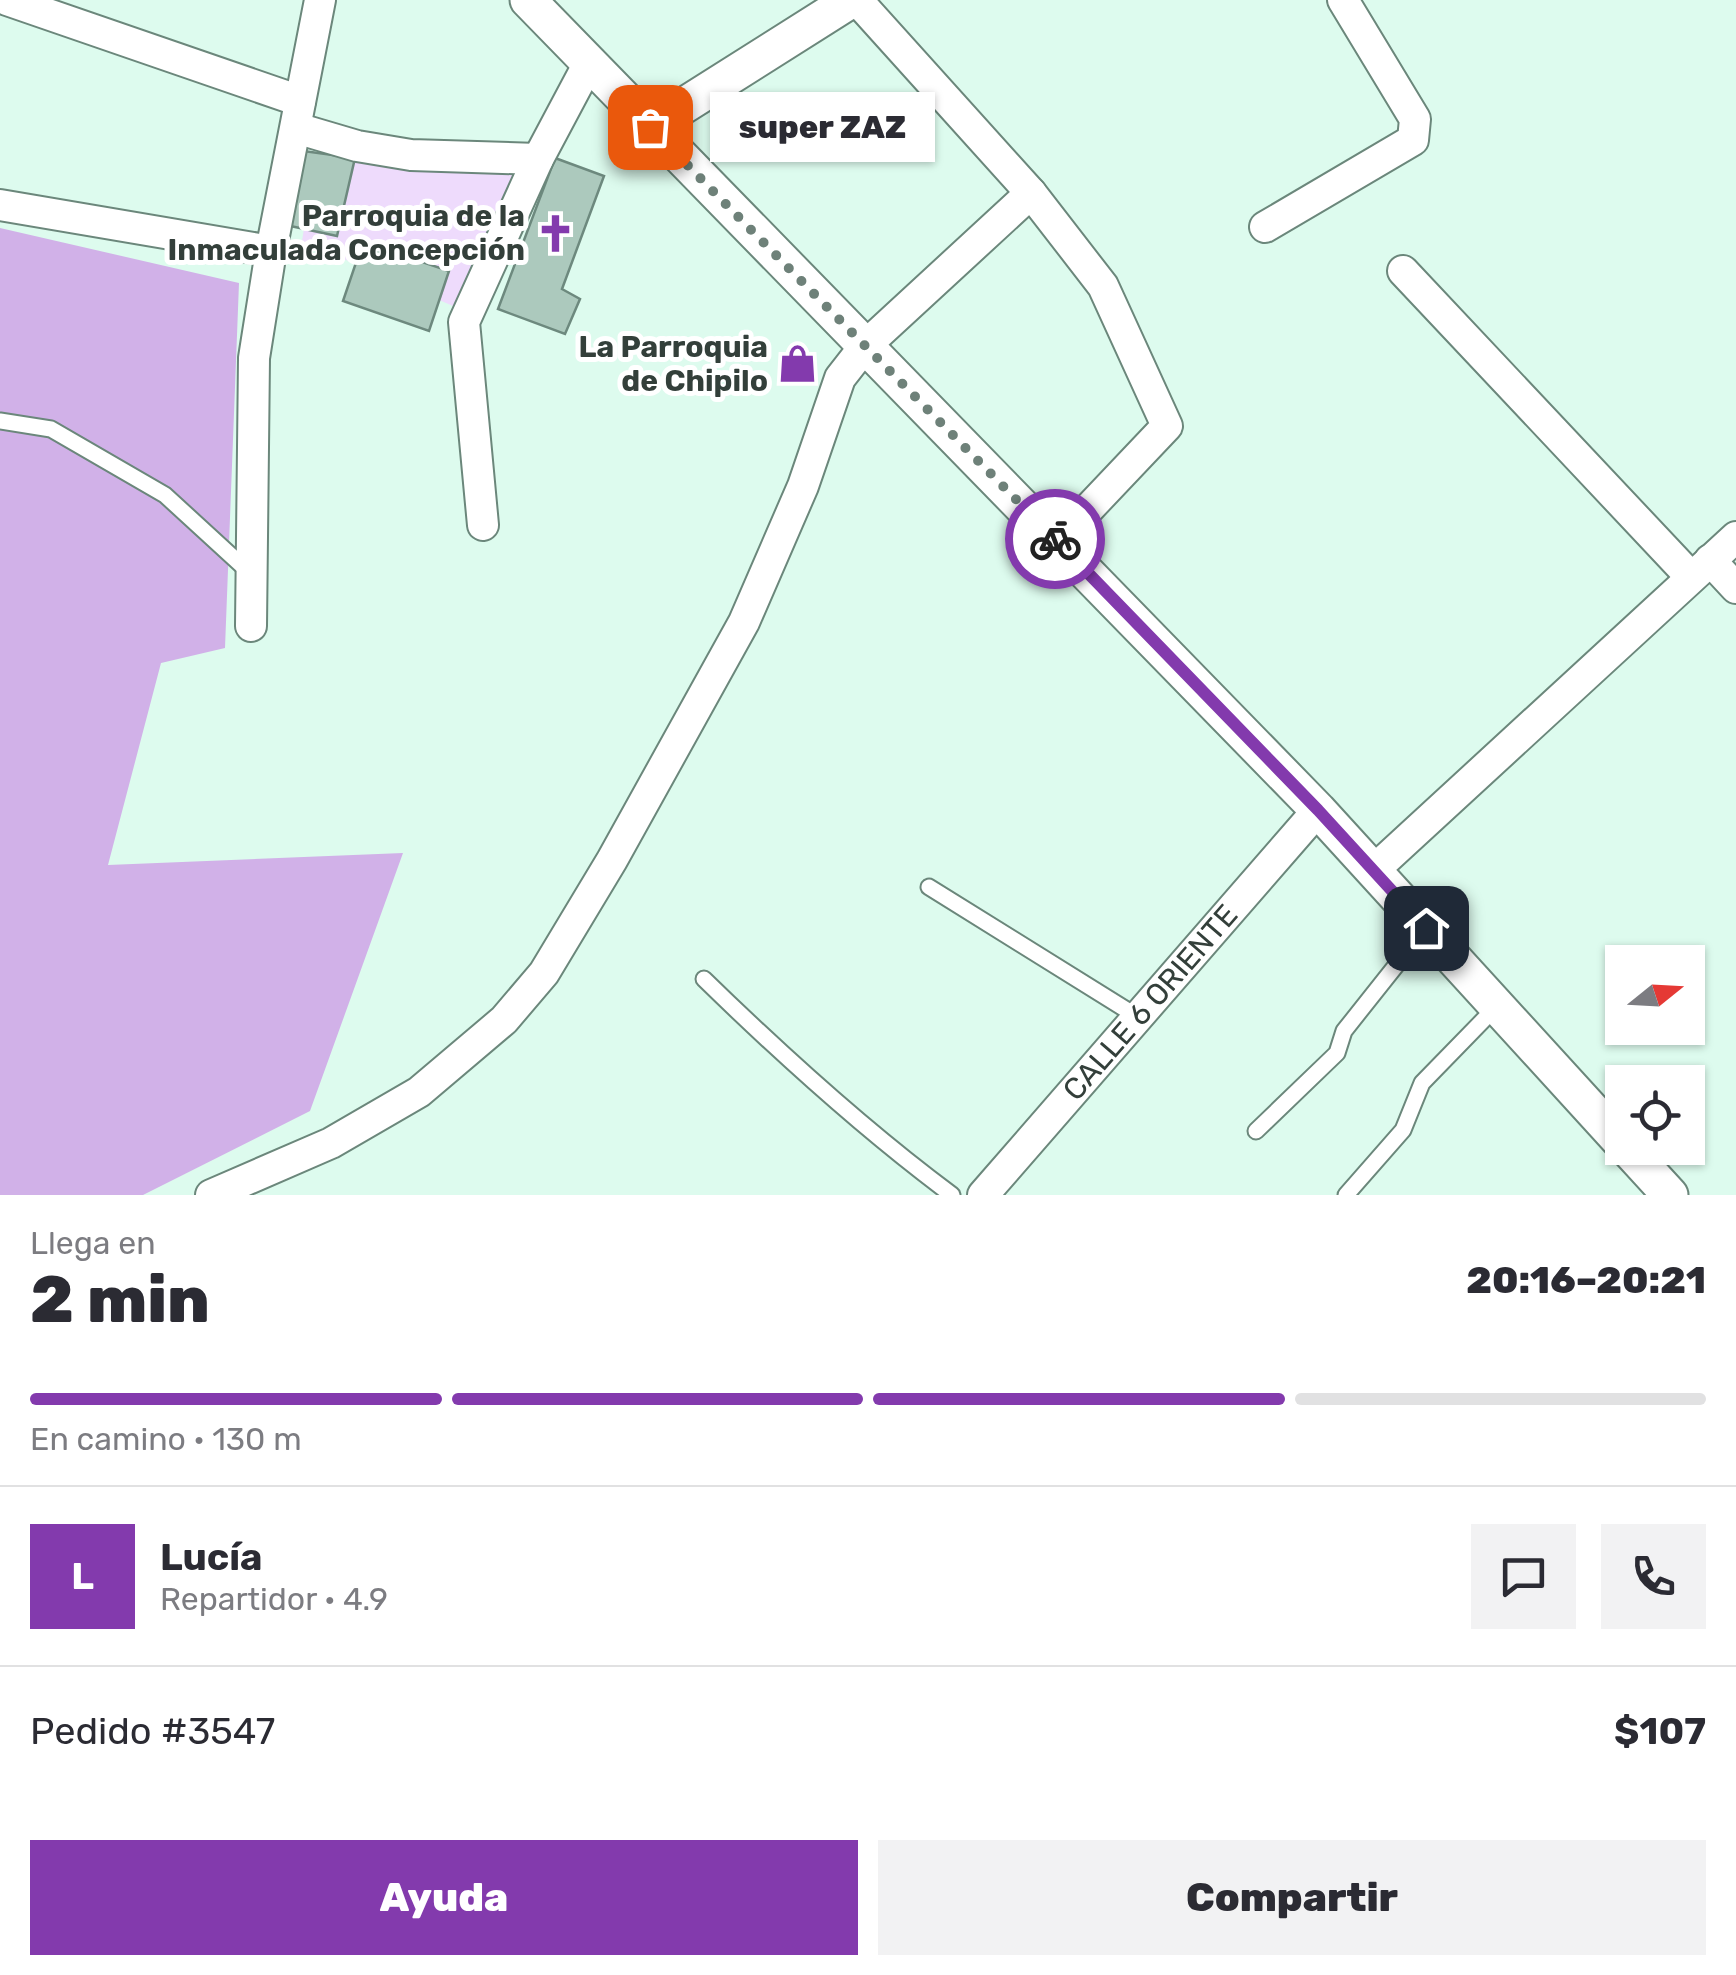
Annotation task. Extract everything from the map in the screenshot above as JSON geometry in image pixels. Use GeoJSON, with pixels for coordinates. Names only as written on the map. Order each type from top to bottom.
{"type":"FeatureCollection","features":[{"type":"Feature","properties":{"kind":"street"},"geometry":{"type":"LineString","coordinates":[[7,0],[298,115],[357,146],[410,155],[538,159]]}},
{"type":"Feature","properties":{"kind":"street"},"geometry":{"type":"LineString","coordinates":[[251,626],[254,358],[320,0]]}},
{"type":"Feature","properties":{"kind":"street"},"geometry":{"type":"LineString","coordinates":[[528,0],[1318,810],[1605,1123]]}},
{"type":"Feature","properties":{"kind":"street"},"geometry":{"type":"LineString","coordinates":[[650,127],[854,0],[1030,193],[1103,286],[1167,426],[1057,542]]}},
{"type":"Feature","properties":{"kind":"street"},"geometry":{"type":"LineString","coordinates":[[1265,227],[1413,140],[1414,119],[1344,0]]}},
{"type":"Feature","properties":{"kind":"street"},"geometry":{"type":"LineString","coordinates":[[483,525],[464,322],[538,159],[590,63]]}},
{"type":"Feature","properties":{"kind":"street"},"geometry":{"type":"LineString","coordinates":[[211,1195],[331,1143],[418,1092],[504,1020],[544,973],[612,860],[744,622],[803,486],[840,378],[865,346],[1030,193]]}},
{"type":"Feature","properties":{"kind":"street"},"geometry":{"type":"LineString","coordinates":[[0,205],[271,252]]}},
{"type":"Feature","properties":{"kind":"street"},"geometry":{"type":"LineString","coordinates":[[1403,271],[1700,569],[1736,588]]}},
{"type":"Feature","properties":{"kind":"street"},"geometry":{"type":"LineString","coordinates":[[1374,870],[1736,537]]}},
{"type":"Feature","properties":{"kind":"street","name":"CALLE 6 ORIENTE"},"geometry":{"type":"LineString","coordinates":[[983,1195],[1318,810]]}},
{"type":"Feature","properties":{"kind":"street"},"geometry":{"type":"LineString","coordinates":[[1643,1165],[1670,1195]]}},
{"type":"Feature","properties":{"kind":"lane"},"geometry":{"type":"LineString","coordinates":[[0,421],[52,429],[165,495],[252,575]]}},
{"type":"Feature","properties":{"kind":"lane"},"geometry":{"type":"LineString","coordinates":[[929,887],[1138,1017]]}},
{"type":"Feature","properties":{"kind":"lane"},"geometry":{"type":"LineString","coordinates":[[1256,1131],[1337,1054],[1344,1031],[1426,928]]}},
{"type":"Feature","properties":{"kind":"lane"},"geometry":{"type":"LineString","coordinates":[[704,979],[787,1060],[876,1138],[952,1195]]}},
{"type":"Feature","properties":{"kind":"lane"},"geometry":{"type":"LineString","coordinates":[[1346,1195],[1402,1130],[1422,1082],[1497,1006]]}},
{"type":"Feature","properties":{"kind":"shaded area"},"geometry":{"type":"Polygon","coordinates":[[[316,155],[522,167],[460,309],[302,241],[316,155]]]}},
{"type":"Feature","properties":{"kind":"shaded area"},"geometry":{"type":"Polygon","coordinates":[[[0,228],[239,283],[225,648],[161,663],[108,865],[403,853],[310,1111],[143,1195],[0,1195],[0,228]]]}},
{"type":"Feature","properties":{"kind":"building"},"geometry":{"type":"Polygon","coordinates":[[[296,150],[355,158],[337,236],[281,224],[296,150]]]}},
{"type":"Feature","properties":{"kind":"building","name":"Parroquia de la Inmaculada Concepción"},"geometry":{"type":"Polygon","coordinates":[[[555,158],[604,176],[562,289],[580,299],[565,334],[498,309],[555,158]]]}},
{"type":"Feature","properties":{"kind":"building"},"geometry":{"type":"Polygon","coordinates":[[[363,242],[449,271],[429,331],[343,301],[363,242]]]}},
{"type":"Feature","properties":{"kind":"way so far"},"geometry":{"type":"LineString","coordinates":[[650,127],[1055,539]]}},
{"type":"Feature","properties":{"kind":"place","name":"super ZAZ"},"geometry":{"type":"Point","coordinates":[650,127]}},
{"type":"Feature","properties":{"kind":"place","name":"Parroquia de la Inmaculada Concepción"},"geometry":{"type":"Point","coordinates":[555,233]}},
{"type":"Feature","properties":{"kind":"place","name":"La Parroquia de Chipilo"},"geometry":{"type":"Point","coordinates":[798,364]}},
{"type":"Feature","properties":{"kind":"route"},"geometry":{"type":"LineString","coordinates":[[1055,539],[1318,810],[1426,928]]}}]}
